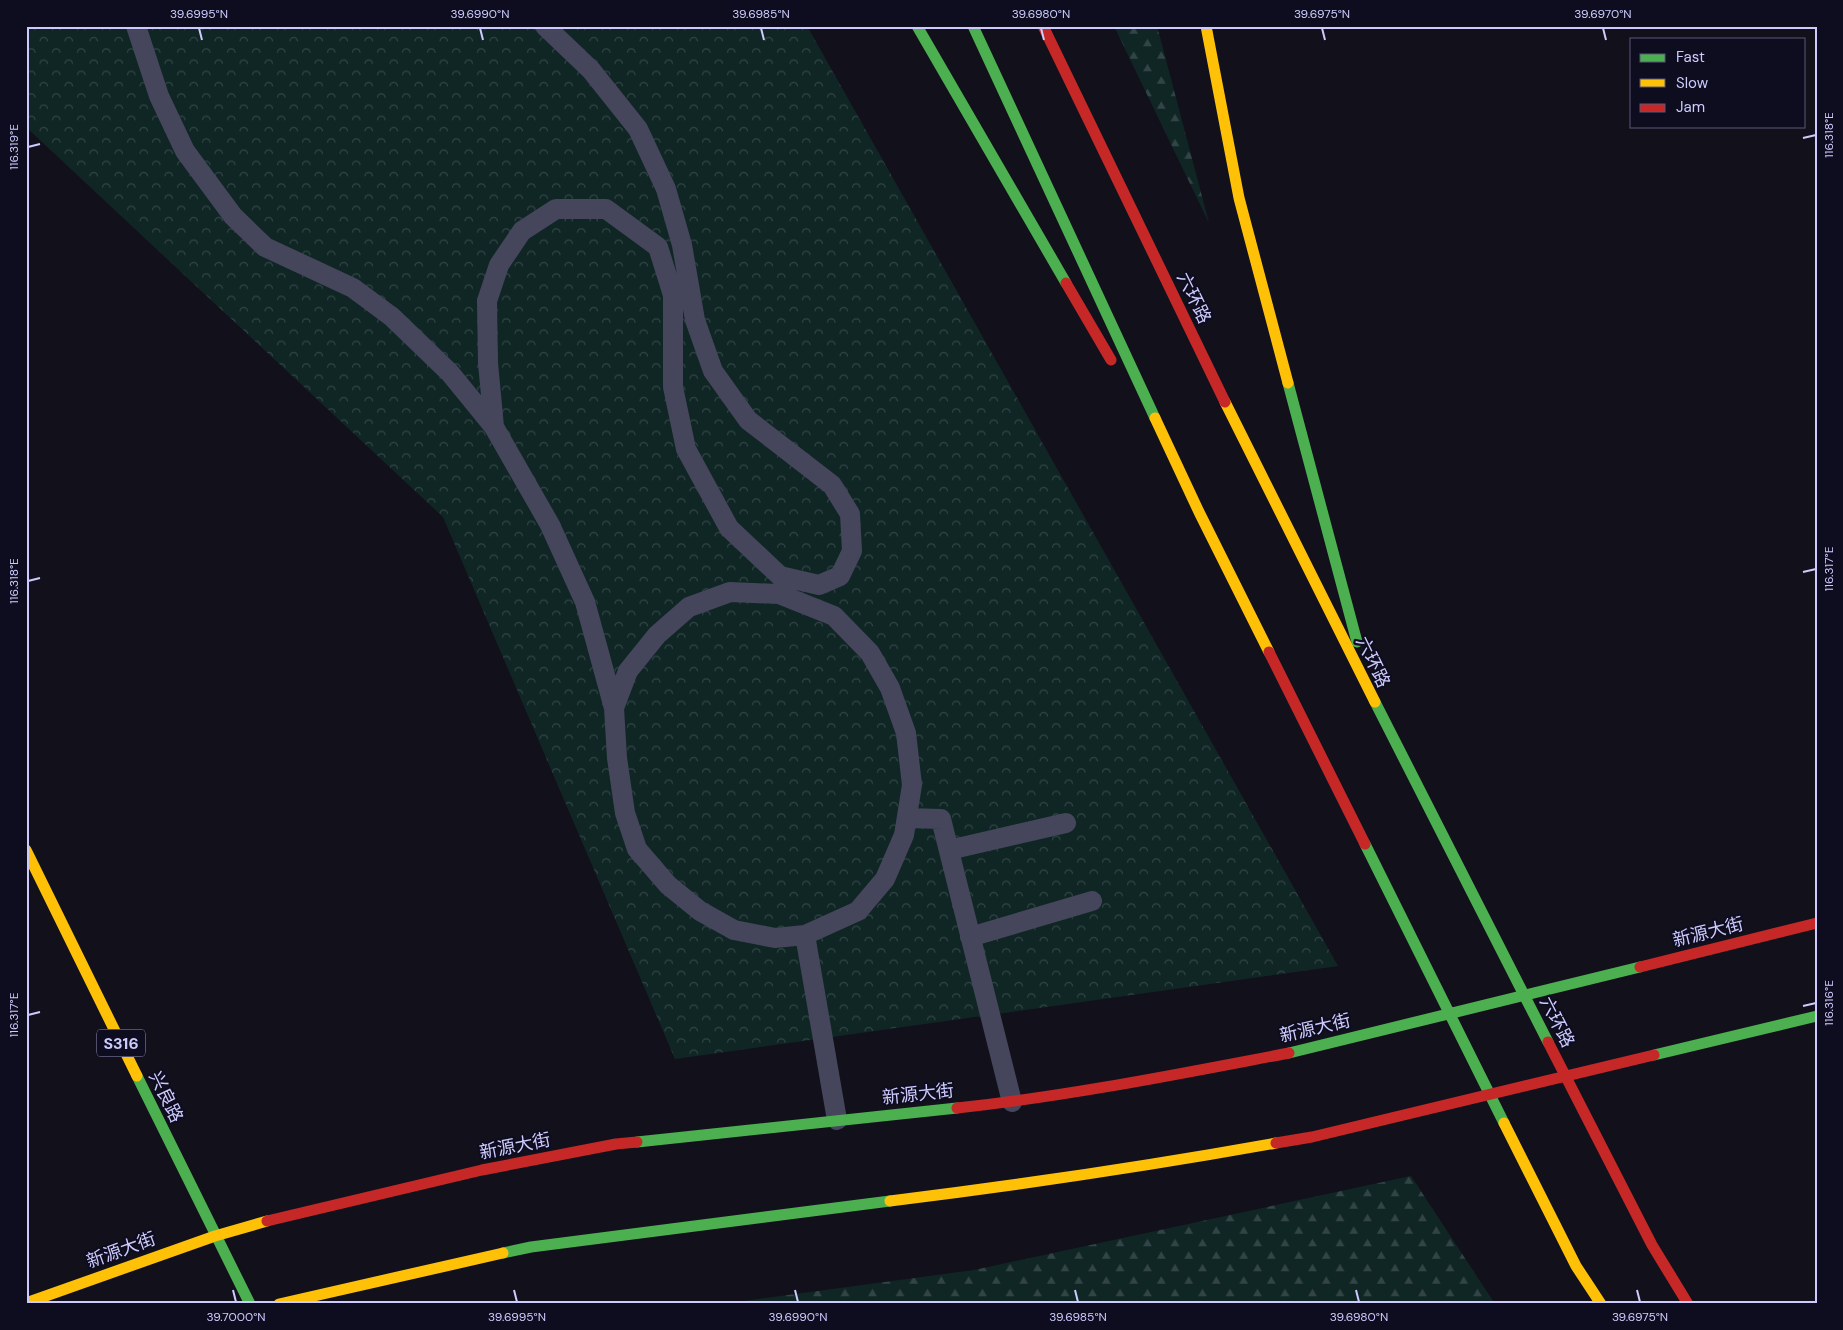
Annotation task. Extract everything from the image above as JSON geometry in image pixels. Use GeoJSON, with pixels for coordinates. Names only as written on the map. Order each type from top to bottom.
{"type":"FeatureCollection","features":[{"type":"Feature","properties":{"kind":"main road"},"geometry":{"type":"LineString","coordinates":[[917,26],[1115,368]]}},
{"type":"Feature","properties":{"kind":"main road"},"geometry":{"type":"LineString","coordinates":[[973,26],[1199,512],[1576,1266],[1601,1304]]}},
{"type":"Feature","properties":{"kind":"main road","name":"六环路"},"geometry":{"type":"LineString","coordinates":[[1043,26],[1372,699],[1652,1245],[1688,1304]]}},
{"type":"Feature","properties":{"kind":"main road"},"geometry":{"type":"LineString","coordinates":[[1206,26],[1239,198],[1372,699]]}},
{"type":"Feature","properties":{"kind":"main road"},"geometry":{"type":"LineString","coordinates":[[1135,402],[1199,512]]}},
{"type":"Feature","properties":{"kind":"main road","name":"兴良路"},"geometry":{"type":"LineString","coordinates":[[26,850],[250,1304]]}},
{"type":"Feature","properties":{"kind":"main road","name":"新源大街"},"geometry":{"type":"LineString","coordinates":[[26,1303],[215,1236],[287,1216],[482,1170],[606,1146],[1012,1102],[1139,1082],[1302,1050],[1817,923]]}},
{"type":"Feature","properties":{"kind":"main road"},"geometry":{"type":"LineString","coordinates":[[279,1304],[531,1246],[1017,1186],[1312,1137],[1817,1016]]}},
{"type":"Feature","properties":{"kind":"lane"},"geometry":{"type":"LineString","coordinates":[[136,26],[159,96],[185,151],[233,216],[265,247],[353,288],[392,318],[450,373],[494,427],[550,525],[585,602],[614,708],[617,758],[625,813],[637,849],[668,885],[700,911],[734,930],[775,938],[805,935],[858,911],[884,879],[904,835],[912,785],[906,733],[890,688],[870,653],[834,616],[779,594],[730,592],[689,607],[657,635],[628,671],[614,708]]}},
{"type":"Feature","properties":{"kind":"lane"},"geometry":{"type":"LineString","coordinates":[[494,427],[488,363],[487,301],[498,265],[522,231],[556,209],[606,209],[658,248],[681,294],[695,320],[713,371],[748,420],[832,485],[850,514],[852,551],[840,576],[819,585],[780,576],[729,528],[686,449],[673,387],[681,294],[682,245],[666,189],[638,129],[592,70],[545,26]]}},
{"type":"Feature","properties":{"kind":"lane"},"geometry":{"type":"LineString","coordinates":[[907,818],[941,819],[1012,1102]]}},
{"type":"Feature","properties":{"kind":"lane"},"geometry":{"type":"LineString","coordinates":[[949,850],[1066,822]]}},
{"type":"Feature","properties":{"kind":"lane"},"geometry":{"type":"LineString","coordinates":[[970,937],[1092,901]]}},
{"type":"Feature","properties":{"kind":"lane"},"geometry":{"type":"LineString","coordinates":[[805,935],[837,1120]]}},
{"type":"Feature","properties":{"kind":"green space"},"geometry":{"type":"Polygon","coordinates":[[[26,26],[807,26],[1338,966],[675,1059],[443,517],[26,127],[26,26]]]}},
{"type":"Feature","properties":{"kind":"green space"},"geometry":{"type":"Polygon","coordinates":[[[1114,26],[1157,26],[1209,223],[1114,26]]]}},
{"type":"Feature","properties":{"kind":"green space"},"geometry":{"type":"Polygon","coordinates":[[[1411,1176],[1495,1304],[722,1304],[974,1270],[1411,1176]]]}},
{"type":"Feature","properties":{"kind":"traffic: fast"},"geometry":{"type":"LineString","coordinates":[[917,26],[1066,283]]}},
{"type":"Feature","properties":{"kind":"traffic: fast"},"geometry":{"type":"LineString","coordinates":[[973,26],[1155,418]]}},
{"type":"Feature","properties":{"kind":"traffic: fast"},"geometry":{"type":"LineString","coordinates":[[1288,383],[1357,642]]}},
{"type":"Feature","properties":{"kind":"traffic: fast"},"geometry":{"type":"LineString","coordinates":[[1375,702],[1548,1042]]}},
{"type":"Feature","properties":{"kind":"traffic: fast"},"geometry":{"type":"LineString","coordinates":[[1365,844],[1504,1123]]}},
{"type":"Feature","properties":{"kind":"traffic: fast"},"geometry":{"type":"LineString","coordinates":[[1289,1053],[1640,967]]}},
{"type":"Feature","properties":{"kind":"traffic: fast"},"geometry":{"type":"LineString","coordinates":[[1654,1055],[1817,1016]]}},
{"type":"Feature","properties":{"kind":"traffic: fast"},"geometry":{"type":"LineString","coordinates":[[137,1076],[250,1304]]}},
{"type":"Feature","properties":{"kind":"traffic: fast"},"geometry":{"type":"LineString","coordinates":[[637,1142],[957,1108]]}},
{"type":"Feature","properties":{"kind":"traffic: fast"},"geometry":{"type":"LineString","coordinates":[[503,1253],[531,1247],[890,1201]]}},
{"type":"Feature","properties":{"kind":"traffic: slow"},"geometry":{"type":"LineString","coordinates":[[1206,26],[1239,198],[1288,383]]}},
{"type":"Feature","properties":{"kind":"traffic: slow"},"geometry":{"type":"LineString","coordinates":[[1225,402],[1375,702]]}},
{"type":"Feature","properties":{"kind":"traffic: slow"},"geometry":{"type":"LineString","coordinates":[[1155,418],[1199,512],[1269,652]]}},
{"type":"Feature","properties":{"kind":"traffic: slow"},"geometry":{"type":"LineString","coordinates":[[26,850],[137,1076]]}},
{"type":"Feature","properties":{"kind":"traffic: slow"},"geometry":{"type":"LineString","coordinates":[[1504,1123],[1576,1266],[1601,1304]]}},
{"type":"Feature","properties":{"kind":"traffic: slow"},"geometry":{"type":"LineString","coordinates":[[890,1201],[1083,1175],[1276,1143]]}},
{"type":"Feature","properties":{"kind":"traffic: slow"},"geometry":{"type":"LineString","coordinates":[[26,1303],[215,1236],[267,1221]]}},
{"type":"Feature","properties":{"kind":"traffic: slow"},"geometry":{"type":"LineString","coordinates":[[279,1304],[503,1253]]}},
{"type":"Feature","properties":{"kind":"traffic: jam"},"geometry":{"type":"LineString","coordinates":[[1043,26],[1225,402]]}},
{"type":"Feature","properties":{"kind":"traffic: jam"},"geometry":{"type":"LineString","coordinates":[[1066,283],[1111,360]]}},
{"type":"Feature","properties":{"kind":"traffic: jam"},"geometry":{"type":"LineString","coordinates":[[1269,652],[1365,844]]}},
{"type":"Feature","properties":{"kind":"traffic: jam"},"geometry":{"type":"LineString","coordinates":[[1640,967],[1817,923]]}},
{"type":"Feature","properties":{"kind":"traffic: jam"},"geometry":{"type":"LineString","coordinates":[[1548,1042],[1652,1245],[1688,1304]]}},
{"type":"Feature","properties":{"kind":"traffic: jam"},"geometry":{"type":"LineString","coordinates":[[957,1108],[1082,1091],[1289,1053]]}},
{"type":"Feature","properties":{"kind":"traffic: jam"},"geometry":{"type":"LineString","coordinates":[[1276,1143],[1312,1137],[1654,1055]]}},
{"type":"Feature","properties":{"kind":"traffic: jam"},"geometry":{"type":"LineString","coordinates":[[267,1221],[482,1170],[616,1144],[637,1142]]}}]}
